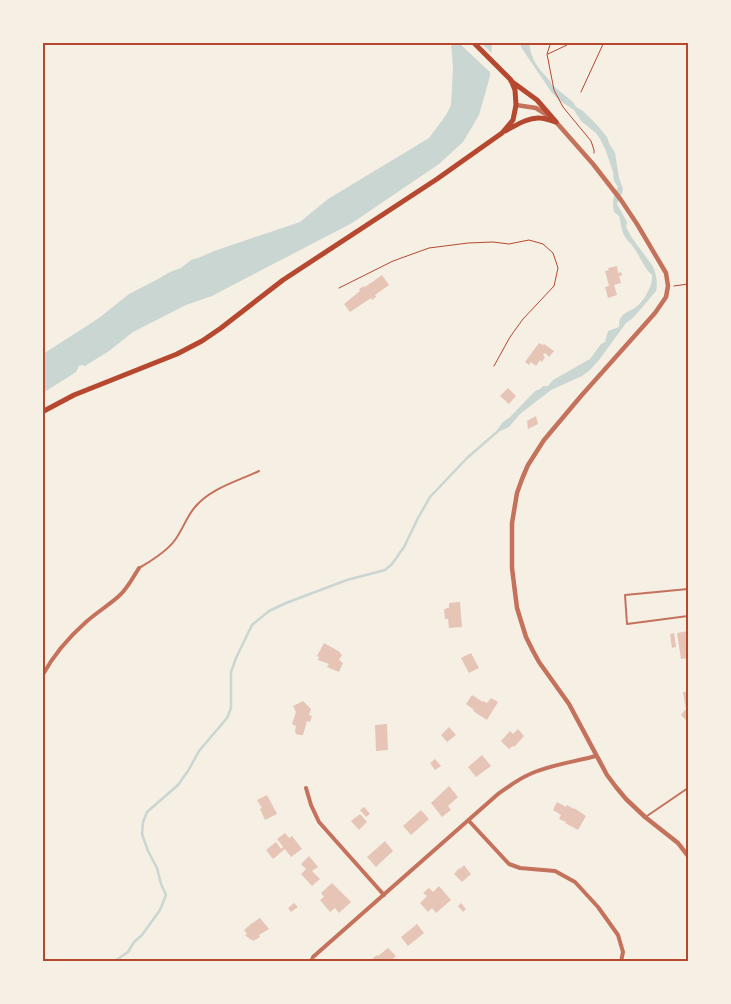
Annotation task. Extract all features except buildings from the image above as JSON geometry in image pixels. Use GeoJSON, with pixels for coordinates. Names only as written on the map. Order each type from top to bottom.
{"type":"FeatureCollection","features":[{"type":"Feature","properties":{"kind":"main road"},"geometry":{"type":"LineString","coordinates":[[473,42],[502,72],[537,100],[556,122]]}},
{"type":"Feature","properties":{"kind":"main road"},"geometry":{"type":"LineString","coordinates":[[502,133],[513,120],[516,105],[515,90],[511,80]]}},
{"type":"Feature","properties":{"kind":"main road"},"geometry":{"type":"LineString","coordinates":[[42,412],[82,392],[177,354],[202,341],[283,280],[437,179],[502,133],[534,118],[556,122]]}},
{"type":"Feature","properties":{"kind":"street"},"geometry":{"type":"LineString","coordinates":[[516,105],[536,108],[542,111],[556,122],[593,164],[637,224],[659,261],[667,278],[668,286],[665,299],[643,327],[544,440],[528,465],[514,508],[511,538],[512,568],[517,608],[526,637],[536,657],[568,704],[596,756],[616,787],[645,817],[678,843],[688,856]]}},
{"type":"Feature","properties":{"kind":"street"},"geometry":{"type":"LineString","coordinates":[[42,676],[72,635],[121,595],[139,568]]}},
{"type":"Feature","properties":{"kind":"street"},"geometry":{"type":"LineString","coordinates":[[314,957],[498,794],[516,781],[529,774],[550,767],[596,756]]}},
{"type":"Feature","properties":{"kind":"street"},"geometry":{"type":"LineString","coordinates":[[306,788],[319,822],[384,895]]}},
{"type":"Feature","properties":{"kind":"street"},"geometry":{"type":"LineString","coordinates":[[469,821],[509,864],[520,868],[555,872],[575,882],[618,935],[622,952],[621,962]]}},
{"type":"Feature","properties":{"kind":"lane"},"geometry":{"type":"LineString","coordinates":[[139,568],[152,561],[175,540],[194,508],[202,500],[212,492],[259,472]]}},
{"type":"Feature","properties":{"kind":"lane"},"geometry":{"type":"LineString","coordinates":[[688,589],[625,595],[627,624],[688,616]]}},
{"type":"Feature","properties":{"kind":"lane"},"geometry":{"type":"LineString","coordinates":[[645,817],[688,788]]}},
{"type":"Feature","properties":{"kind":"lane"},"geometry":{"type":"LineString","coordinates":[[308,962],[314,957]]}},
{"type":"Feature","properties":{"kind":"path"},"geometry":{"type":"LineString","coordinates":[[551,42],[548,54],[554,90],[563,108],[591,141],[594,150],[593,164]]}},
{"type":"Feature","properties":{"kind":"path"},"geometry":{"type":"LineString","coordinates":[[548,54],[569,42]]}},
{"type":"Feature","properties":{"kind":"path"},"geometry":{"type":"LineString","coordinates":[[581,92],[604,42]]}},
{"type":"Feature","properties":{"kind":"path"},"geometry":{"type":"LineString","coordinates":[[339,288],[393,261],[429,248],[468,242],[509,244],[529,240],[543,244],[553,253],[558,268],[554,286],[523,319],[510,337],[494,366]]}},
{"type":"Feature","properties":{"kind":"path"},"geometry":{"type":"LineString","coordinates":[[668,286],[684,286],[688,284]]}},
{"type":"Feature","properties":{"kind":"shaded area"},"geometry":{"type":"Polygon","coordinates":[[[451,43],[492,43],[490,76],[479,115],[463,142],[439,164],[352,223],[212,296],[186,305],[133,332],[109,351],[85,366],[79,366],[76,372],[43,393],[43,354],[99,318],[129,294],[181,268],[191,260],[300,222],[328,199],[429,138],[451,105],[453,68],[451,43]]]}},
{"type":"Feature","properties":{"kind":"shaded area"},"geometry":{"type":"Polygon","coordinates":[[[521,43],[529,43],[533,59],[551,84],[583,111],[607,137],[615,153],[619,178],[623,189],[617,204],[627,222],[626,227],[632,238],[652,265],[657,288],[634,317],[626,323],[590,370],[582,376],[551,390],[520,414],[509,427],[494,434],[503,422],[535,391],[543,386],[548,386],[553,380],[590,359],[601,344],[605,342],[608,331],[619,327],[621,317],[636,307],[642,300],[650,288],[652,279],[652,275],[625,237],[619,216],[614,212],[613,199],[618,187],[614,181],[606,151],[600,139],[596,133],[581,121],[574,110],[552,93],[521,47],[521,43]]]}},
{"type":"Feature","properties":{"kind":"pier"},"geometry":{"type":"Polygon","coordinates":[[[459,43],[481,43],[494,55],[493,75],[459,43]]]}},
{"type":"Feature","properties":{"kind":"waterway"},"geometry":{"type":"LineString","coordinates":[[111,962],[128,952],[160,910],[166,895],[157,868],[142,834],[143,822],[147,812],[178,785],[199,751],[227,718],[231,708],[231,672],[252,625],[269,611],[286,603],[347,580],[385,570],[392,564],[404,547],[430,497],[467,458],[497,432]]}}]}
